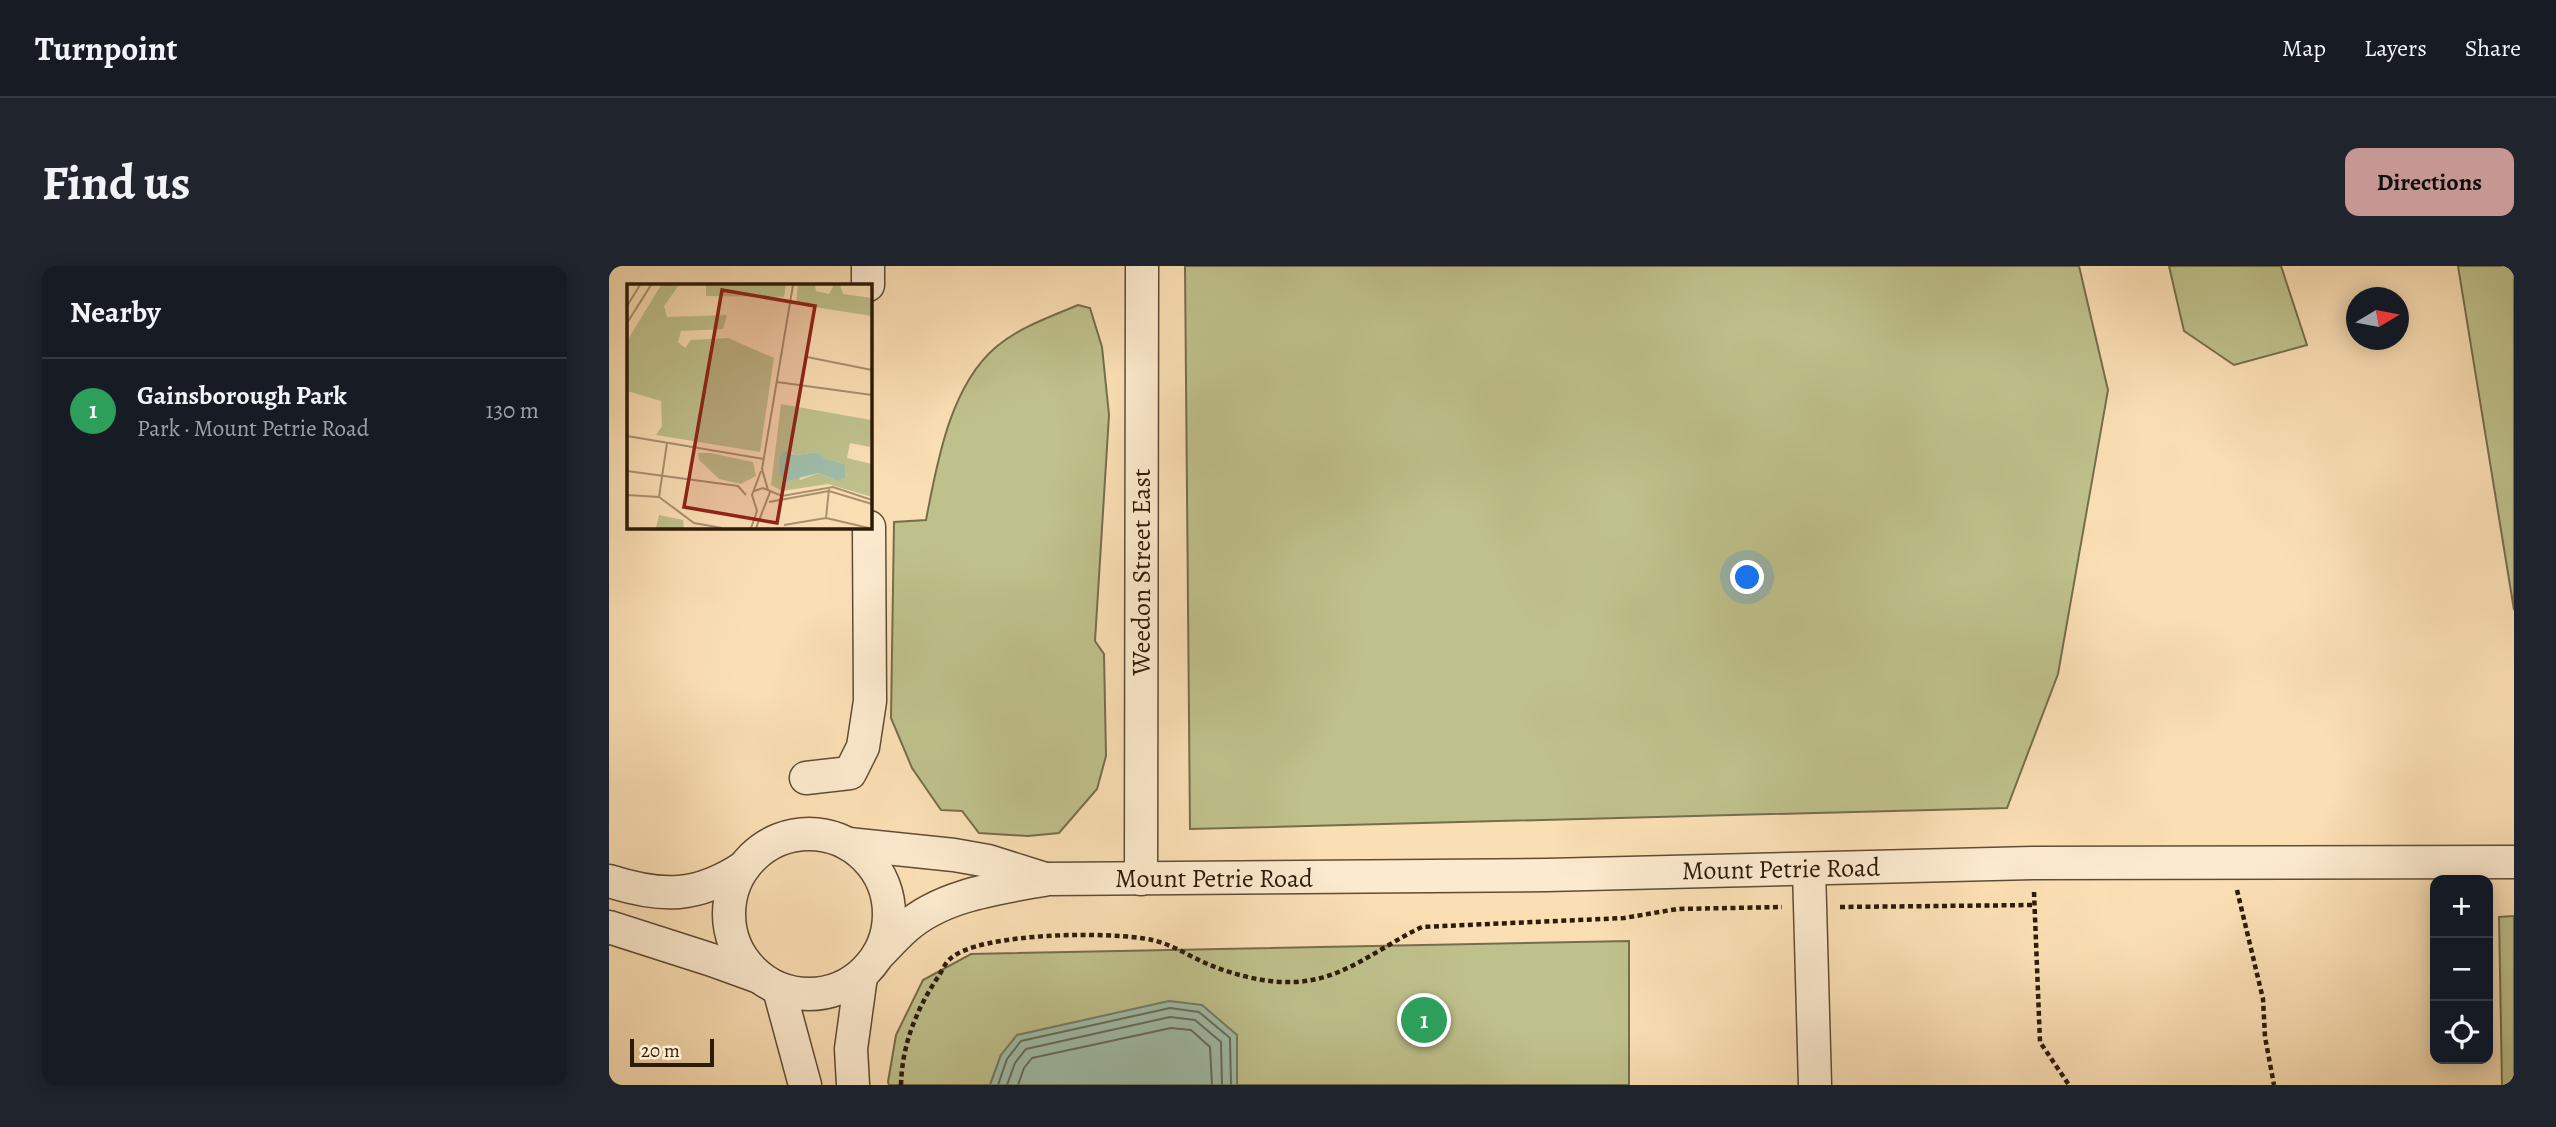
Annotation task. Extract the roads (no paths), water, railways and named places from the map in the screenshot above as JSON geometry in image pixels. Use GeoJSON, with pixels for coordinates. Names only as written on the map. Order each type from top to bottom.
{"type":"FeatureCollection","features":[{"type":"Feature","properties":{"kind":"street"},"geometry":{"type":"LineString","coordinates":[[868,266],[868,284]]}},
{"type":"Feature","properties":{"kind":"street","name":"Weedon Street East"},"geometry":{"type":"LineString","coordinates":[[1141,879],[1142,266]]}},
{"type":"Feature","properties":{"kind":"street"},"geometry":{"type":"LineString","coordinates":[[806,778],[850,773],[863,747],[870,701],[869,528]]}},
{"type":"Feature","properties":{"kind":"street"},"geometry":{"type":"LineString","coordinates":[[609,881],[643,890],[684,893],[722,881],[744,867],[765,847],[791,836],[820,834],[848,844],[866,858],[885,887],[889,922],[884,944],[870,965],[848,985],[825,993],[801,994],[712,960],[609,927]]}},
{"type":"Feature","properties":{"kind":"street","name":"Mount Petrie Road"},"geometry":{"type":"LineString","coordinates":[[848,844],[954,855],[988,861],[1048,879]]}},
{"type":"Feature","properties":{"kind":"street","name":"Mount Petrie Road"},"geometry":{"type":"LineString","coordinates":[[870,965],[906,927],[941,906],[996,889],[1048,879],[1547,875],[2033,863],[2514,862]]}},
{"type":"Feature","properties":{"kind":"street"},"geometry":{"type":"LineString","coordinates":[[744,867],[732,893],[729,921],[733,940],[741,957],[769,983],[805,1085]]}},
{"type":"Feature","properties":{"kind":"street"},"geometry":{"type":"LineString","coordinates":[[1809,869],[1815,1085]]}},
{"type":"Feature","properties":{"kind":"street"},"geometry":{"type":"LineString","coordinates":[[853,1085],[851,1049],[870,965]]}},
{"type":"Feature","properties":{"kind":"water"},"geometry":{"type":"Polygon","coordinates":[[[1169,1001],[1202,1005],[1237,1035],[1237,1085],[990,1085],[1001,1055],[1017,1035],[1169,1001]]]}},
{"type":"Feature","properties":{"kind":"place","name":"Gainsborough Park"},"geometry":{"type":"Point","coordinates":[1424,1020]}}]}
